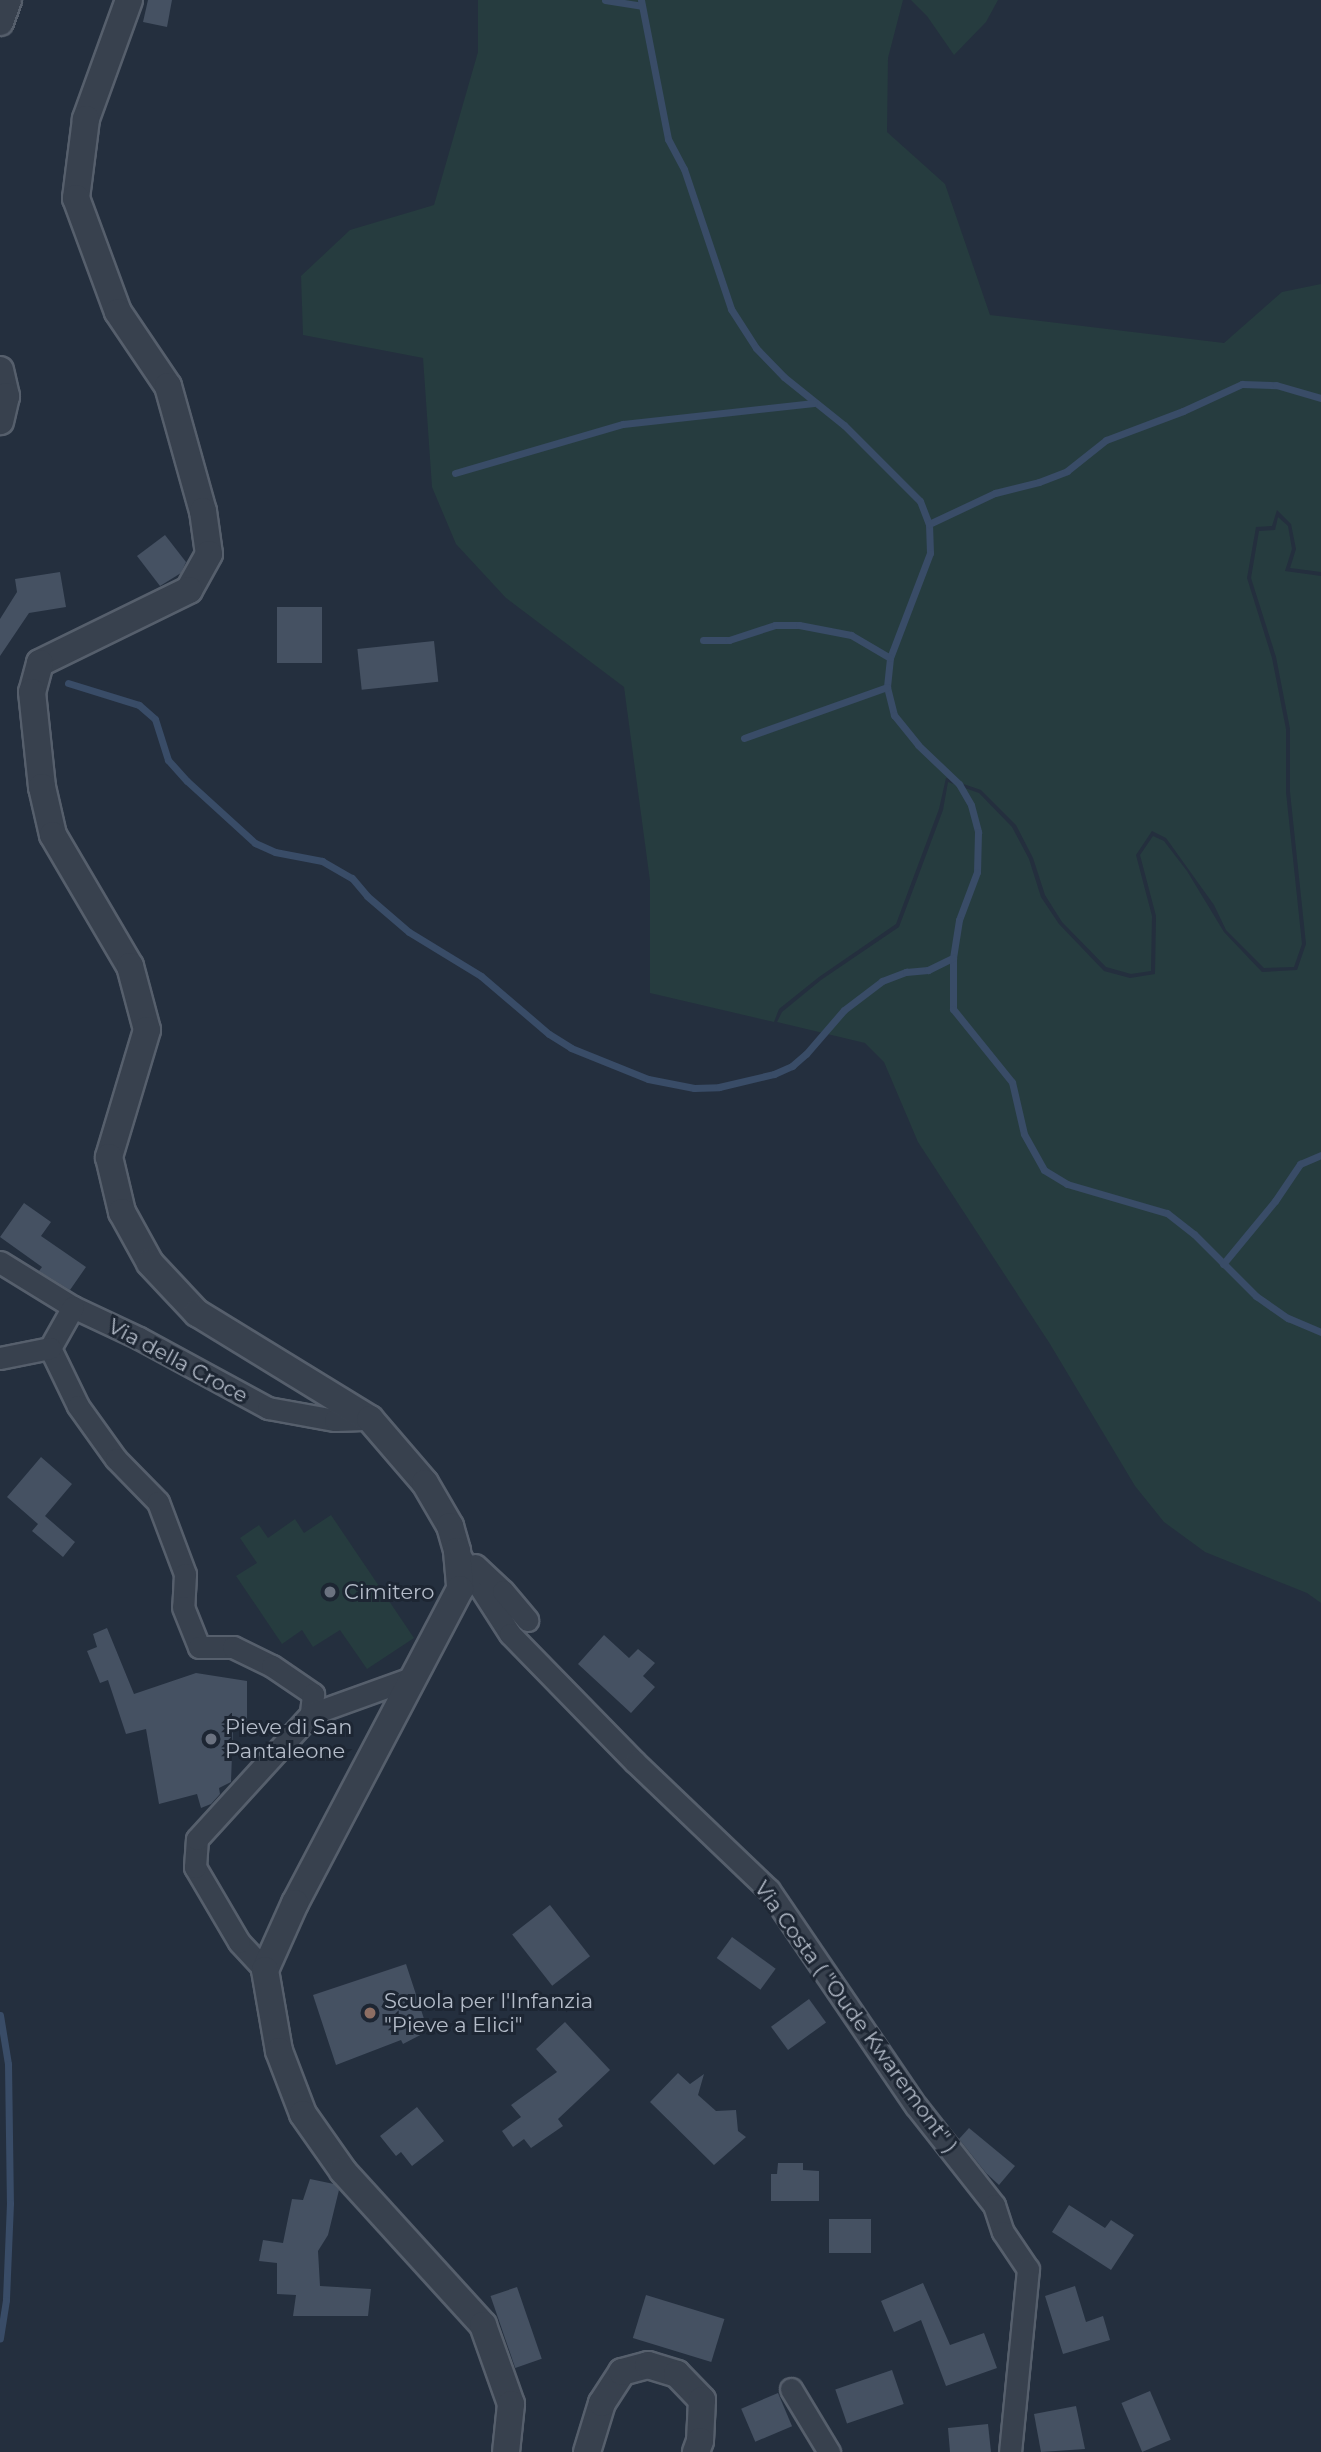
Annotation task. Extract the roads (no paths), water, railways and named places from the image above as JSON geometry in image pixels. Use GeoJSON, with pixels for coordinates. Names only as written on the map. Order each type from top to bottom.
{"type":"FeatureCollection","features":[{"type":"Feature","properties":{"kind":"street"},"geometry":{"type":"LineString","coordinates":[[0,22],[8,0]]}},
{"type":"Feature","properties":{"kind":"street"},"geometry":{"type":"LineString","coordinates":[[129,0],[86,119],[76,198],[118,312],[168,386],[203,510],[209,554],[189,590],[40,663],[33,692],[42,787],[53,835],[130,966],[148,1030],[109,1157],[122,1212],[150,1263],[197,1313],[370,1419],[425,1483],[450,1525],[457,1551],[460,1589],[295,1903],[265,1970]]}},
{"type":"Feature","properties":{"kind":"street"},"geometry":{"type":"LineString","coordinates":[[0,370],[6,396],[0,421]]}},
{"type":"Feature","properties":{"kind":"street","name":"Via della Croce"},"geometry":{"type":"LineString","coordinates":[[0,1262],[73,1307],[139,1338],[268,1408],[335,1420],[370,1419]]}},
{"type":"Feature","properties":{"kind":"street"},"geometry":{"type":"LineString","coordinates":[[0,1358],[50,1348],[73,1307]]}},
{"type":"Feature","properties":{"kind":"street"},"geometry":{"type":"LineString","coordinates":[[50,1348],[78,1406],[116,1460],[158,1502],[185,1574],[183,1607],[199,1647],[233,1647],[272,1666],[313,1694],[311,1714]]}},
{"type":"Feature","properties":{"kind":"street"},"geometry":{"type":"LineString","coordinates":[[457,1551],[471,1560],[503,1591],[527,1620]]}},
{"type":"Feature","properties":{"kind":"street","name":"Via Costa ( \"Oude Kwaremont\" )"},"geometry":{"type":"LineString","coordinates":[[457,1551],[510,1634],[635,1762],[769,1889],[916,2106],[993,2205],[1003,2232],[1028,2269],[1010,2452]]}},
{"type":"Feature","properties":{"kind":"street"},"geometry":{"type":"LineString","coordinates":[[414,1677],[311,1714],[197,1839],[195,1867],[239,1942],[265,1970],[279,2051],[303,2114],[343,2171],[483,2325],[511,2404],[506,2452]]}},
{"type":"Feature","properties":{"kind":"street"},"geometry":{"type":"LineString","coordinates":[[587,2452],[602,2403],[622,2372],[648,2365],[677,2374],[702,2400],[700,2441],[696,2452]]}},
{"type":"Feature","properties":{"kind":"street"},"geometry":{"type":"LineString","coordinates":[[791,2389],[829,2452]]}},
{"type":"Feature","properties":{"kind":"waterway"},"geometry":{"type":"LineString","coordinates":[[605,0],[642,6]]}},
{"type":"Feature","properties":{"kind":"waterway"},"geometry":{"type":"LineString","coordinates":[[641,0],[668,139],[684,169],[731,309],[756,348],[784,377],[844,425],[920,501],[929,524],[930,553],[890,658],[887,687],[894,715],[918,745],[959,784],[971,805],[978,832],[977,872],[959,920],[953,958],[953,1009],[1012,1082],[1024,1134],[1044,1170],[1067,1184],[1167,1213],[1194,1234],[1256,1296],[1288,1318],[1321,1332]]}},
{"type":"Feature","properties":{"kind":"waterway"},"geometry":{"type":"LineString","coordinates":[[929,524],[995,493],[1039,482],[1067,471],[1106,440],[1183,411],[1242,384],[1276,385],[1321,398]]}},
{"type":"Feature","properties":{"kind":"waterway"},"geometry":{"type":"LineString","coordinates":[[455,473],[623,424],[814,403]]}},
{"type":"Feature","properties":{"kind":"waterway"},"geometry":{"type":"LineString","coordinates":[[703,640],[729,640],[775,625],[799,625],[851,635],[890,658]]}},
{"type":"Feature","properties":{"kind":"waterway"},"geometry":{"type":"LineString","coordinates":[[68,683],[139,705],[155,719],[168,760],[255,843],[275,852],[322,861],[352,878],[367,896],[409,932],[481,976],[549,1034],[571,1048],[648,1079],[694,1088],[719,1087],[774,1074],[792,1066],[806,1054],[844,1010],[882,981],[906,972],[928,970],[953,958]]}},
{"type":"Feature","properties":{"kind":"waterway"},"geometry":{"type":"LineString","coordinates":[[744,738],[887,687]]}},
{"type":"Feature","properties":{"kind":"waterway"},"geometry":{"type":"LineString","coordinates":[[1223,1264],[1275,1201],[1300,1164],[1321,1155]]}},
{"type":"Feature","properties":{"kind":"waterway"},"geometry":{"type":"LineString","coordinates":[[0,2015],[8,2064],[10,2203],[6,2300],[0,2339]]}},
{"type":"Feature","properties":{"kind":"place","name":"Cimitero"},"geometry":{"type":"Point","coordinates":[330,1592]}},
{"type":"Feature","properties":{"kind":"place","name":"Pieve di San Pantaleone"},"geometry":{"type":"Point","coordinates":[211,1739]}},
{"type":"Feature","properties":{"kind":"place","name":"Scuola per l'Infanzia \"Pieve a Elici\""},"geometry":{"type":"Point","coordinates":[370,2013]}}]}
